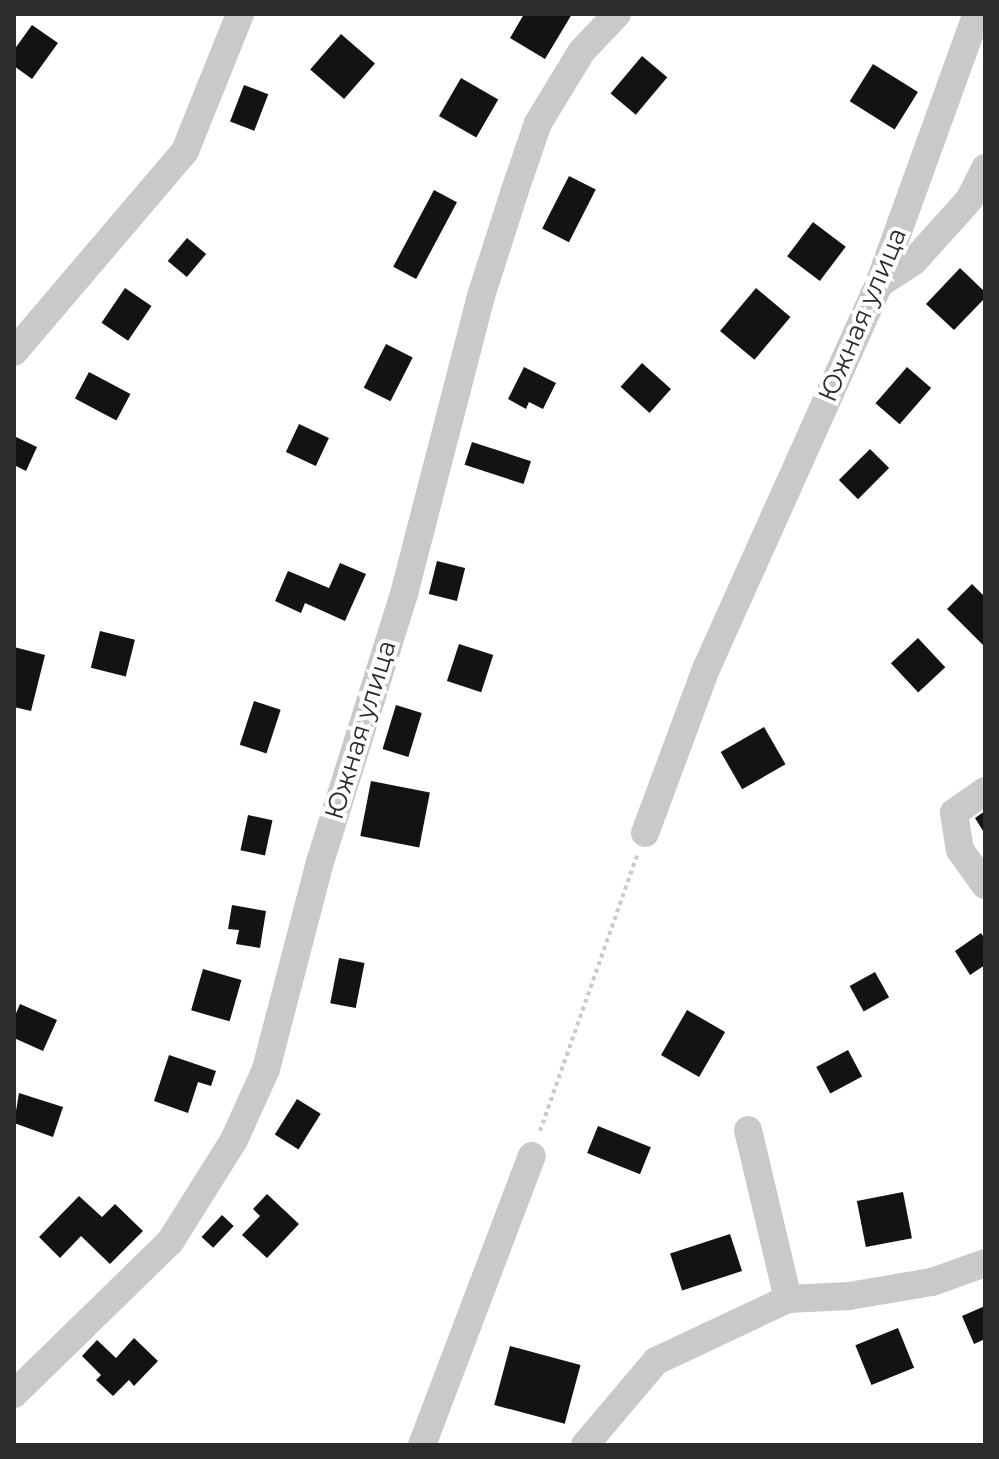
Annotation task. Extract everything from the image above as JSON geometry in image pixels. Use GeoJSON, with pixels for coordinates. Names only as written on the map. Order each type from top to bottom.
{"type":"FeatureCollection","features":[{"type":"Feature","properties":{"kind":"street"},"geometry":{"type":"LineString","coordinates":[[14,352],[185,151],[240,14]]}},
{"type":"Feature","properties":{"kind":"street","name":"Южная улица"},"geometry":{"type":"LineString","coordinates":[[14,1394],[170,1242],[234,1140],[260,1083],[342,786],[405,590],[481,296],[514,193],[538,123],[582,51],[617,14]]}},
{"type":"Feature","properties":{"kind":"street"},"geometry":{"type":"LineString","coordinates":[[973,21],[985,55]]}},
{"type":"Feature","properties":{"kind":"street","name":"Южная улица"},"geometry":{"type":"LineString","coordinates":[[645,833],[706,669],[879,284],[973,21]]}},
{"type":"Feature","properties":{"kind":"street"},"geometry":{"type":"LineString","coordinates":[[879,284],[914,261],[969,200],[985,168]]}},
{"type":"Feature","properties":{"kind":"street"},"geometry":{"type":"LineString","coordinates":[[985,791],[954,813],[960,850],[985,885]]}},
{"type":"Feature","properties":{"kind":"street"},"geometry":{"type":"LineString","coordinates":[[748,1130],[788,1299]]}},
{"type":"Feature","properties":{"kind":"street"},"geometry":{"type":"LineString","coordinates":[[422,1445],[532,1156]]}},
{"type":"Feature","properties":{"kind":"street"},"geometry":{"type":"LineString","coordinates":[[585,1445],[656,1361],[788,1299],[849,1296],[932,1282],[985,1263]]}},
{"type":"Feature","properties":{"kind":"path"},"geometry":{"type":"LineString","coordinates":[[532,1156],[645,833]]}},
{"type":"Feature","properties":{"kind":"building"},"geometry":{"type":"Polygon","coordinates":[[[524,14],[572,14],[545,59],[510,38],[524,14]]]}},
{"type":"Feature","properties":{"kind":"building"},"geometry":{"type":"Polygon","coordinates":[[[32,25],[58,43],[32,79],[14,66],[14,50],[32,25]]]}},
{"type":"Feature","properties":{"kind":"building"},"geometry":{"type":"Polygon","coordinates":[[[341,34],[375,64],[344,99],[310,69],[341,34]]]}},
{"type":"Feature","properties":{"kind":"building"},"geometry":{"type":"Polygon","coordinates":[[[642,56],[667,77],[636,115],[611,94],[642,56]]]}},
{"type":"Feature","properties":{"kind":"building"},"geometry":{"type":"Polygon","coordinates":[[[873,64],[918,92],[895,129],[850,101],[873,64]]]}},
{"type":"Feature","properties":{"kind":"building"},"geometry":{"type":"Polygon","coordinates":[[[461,78],[498,100],[476,138],[439,116],[461,78]]]}},
{"type":"Feature","properties":{"kind":"building"},"geometry":{"type":"Polygon","coordinates":[[[244,85],[268,94],[254,131],[230,121],[244,85]]]}},
{"type":"Feature","properties":{"kind":"building"},"geometry":{"type":"Polygon","coordinates":[[[569,176],[596,190],[569,242],[542,229],[569,176]]]}},
{"type":"Feature","properties":{"kind":"building"},"geometry":{"type":"Polygon","coordinates":[[[434,190],[457,202],[416,279],[393,267],[434,190]]]}},
{"type":"Feature","properties":{"kind":"building"},"geometry":{"type":"Polygon","coordinates":[[[813,222],[846,247],[820,281],[787,256],[813,222]]]}},
{"type":"Feature","properties":{"kind":"building"},"geometry":{"type":"Polygon","coordinates":[[[187,238],[206,254],[187,277],[168,261],[187,238]]]}},
{"type":"Feature","properties":{"kind":"building"},"geometry":{"type":"Polygon","coordinates":[[[960,268],[985,292],[985,298],[954,330],[926,304],[960,268]]]}},
{"type":"Feature","properties":{"kind":"building"},"geometry":{"type":"Polygon","coordinates":[[[125,288],[152,306],[128,341],[102,323],[125,288]]]}},
{"type":"Feature","properties":{"kind":"building"},"geometry":{"type":"Polygon","coordinates":[[[756,288],[790,317],[754,360],[720,331],[756,288]]]}},
{"type":"Feature","properties":{"kind":"building"},"geometry":{"type":"Polygon","coordinates":[[[386,344],[413,358],[390,401],[364,388],[386,344]]]}},
{"type":"Feature","properties":{"kind":"building"},"geometry":{"type":"Polygon","coordinates":[[[642,363],[671,389],[650,413],[621,387],[642,363]]]}},
{"type":"Feature","properties":{"kind":"building"},"geometry":{"type":"Polygon","coordinates":[[[524,367],[556,383],[543,409],[529,402],[526,409],[508,399],[524,367]]]}},
{"type":"Feature","properties":{"kind":"building"},"geometry":{"type":"Polygon","coordinates":[[[907,367],[931,388],[900,424],[876,403],[907,367]]]}},
{"type":"Feature","properties":{"kind":"building"},"geometry":{"type":"Polygon","coordinates":[[[89,372],[130,394],[116,421],[75,398],[89,372]]]}},
{"type":"Feature","properties":{"kind":"building"},"geometry":{"type":"Polygon","coordinates":[[[299,424],[329,438],[316,466],[286,452],[299,424]]]}},
{"type":"Feature","properties":{"kind":"building"},"geometry":{"type":"Polygon","coordinates":[[[14,436],[37,447],[26,471],[14,465],[14,436]]]}},
{"type":"Feature","properties":{"kind":"building"},"geometry":{"type":"Polygon","coordinates":[[[472,442],[531,461],[524,484],[465,465],[472,442]]]}},
{"type":"Feature","properties":{"kind":"building"},"geometry":{"type":"Polygon","coordinates":[[[870,449],[889,468],[858,499],[839,480],[870,449]]]}},
{"type":"Feature","properties":{"kind":"building"},"geometry":{"type":"Polygon","coordinates":[[[437,561],[465,568],[457,601],[429,594],[437,561]]]}},
{"type":"Feature","properties":{"kind":"building"},"geometry":{"type":"Polygon","coordinates":[[[340,563],[366,574],[345,621],[305,603],[301,613],[275,601],[288,571],[329,588],[340,563]]]}},
{"type":"Feature","properties":{"kind":"building"},"geometry":{"type":"Polygon","coordinates":[[[972,584],[985,597],[985,647],[947,609],[972,584]]]}},
{"type":"Feature","properties":{"kind":"building"},"geometry":{"type":"Polygon","coordinates":[[[100,631],[135,640],[126,677],[91,668],[100,631]]]}},
{"type":"Feature","properties":{"kind":"building"},"geometry":{"type":"Polygon","coordinates":[[[918,638],[945,667],[918,692],[891,663],[918,638]]]}},
{"type":"Feature","properties":{"kind":"building"},"geometry":{"type":"Polygon","coordinates":[[[459,644],[493,655],[481,692],[447,681],[459,644]]]}},
{"type":"Feature","properties":{"kind":"building"},"geometry":{"type":"Polygon","coordinates":[[[14,647],[45,655],[31,711],[14,707],[14,647]]]}},
{"type":"Feature","properties":{"kind":"building"},"geometry":{"type":"Polygon","coordinates":[[[254,701],[281,710],[266,753],[240,745],[254,701]]]}},
{"type":"Feature","properties":{"kind":"building"},"geometry":{"type":"Polygon","coordinates":[[[396,705],[422,713],[408,757],[383,749],[396,705]]]}},
{"type":"Feature","properties":{"kind":"building"},"geometry":{"type":"Polygon","coordinates":[[[764,727],[786,764],[742,789],[721,752],[764,727]]]}},
{"type":"Feature","properties":{"kind":"building"},"geometry":{"type":"Polygon","coordinates":[[[371,781],[430,792],[419,847],[360,836],[371,781]]]}},
{"type":"Feature","properties":{"kind":"building"},"geometry":{"type":"Polygon","coordinates":[[[985,811],[985,834],[975,818],[985,811]]]}},
{"type":"Feature","properties":{"kind":"building"},"geometry":{"type":"Polygon","coordinates":[[[248,815],[272,820],[265,855],[241,850],[248,815]]]}},
{"type":"Feature","properties":{"kind":"building"},"geometry":{"type":"Polygon","coordinates":[[[232,905],[266,911],[260,948],[236,944],[239,930],[228,929],[232,905]]]}},
{"type":"Feature","properties":{"kind":"building"},"geometry":{"type":"Polygon","coordinates":[[[981,933],[985,939],[985,965],[970,975],[955,951],[981,933]]]}},
{"type":"Feature","properties":{"kind":"building"},"geometry":{"type":"Polygon","coordinates":[[[339,958],[365,963],[356,1008],[330,1003],[339,958]]]}},
{"type":"Feature","properties":{"kind":"building"},"geometry":{"type":"Polygon","coordinates":[[[203,969],[241,980],[230,1021],[191,1010],[203,969]]]}},
{"type":"Feature","properties":{"kind":"building"},"geometry":{"type":"Polygon","coordinates":[[[875,972],[889,997],[864,1011],[850,986],[875,972]]]}},
{"type":"Feature","properties":{"kind":"building"},"geometry":{"type":"Polygon","coordinates":[[[20,1004],[57,1020],[43,1051],[14,1038],[14,1018],[20,1004]]]}},
{"type":"Feature","properties":{"kind":"building"},"geometry":{"type":"Polygon","coordinates":[[[687,1010],[725,1032],[699,1077],[661,1055],[687,1010]]]}},
{"type":"Feature","properties":{"kind":"building"},"geometry":{"type":"Polygon","coordinates":[[[848,1050],[862,1076],[830,1093],[816,1067],[848,1050]]]}},
{"type":"Feature","properties":{"kind":"building"},"geometry":{"type":"Polygon","coordinates":[[[169,1055],[216,1071],[211,1086],[198,1082],[188,1113],[154,1101],[169,1055]]]}},
{"type":"Feature","properties":{"kind":"building"},"geometry":{"type":"Polygon","coordinates":[[[19,1093],[63,1107],[53,1137],[14,1123],[19,1093]]]}},
{"type":"Feature","properties":{"kind":"building"},"geometry":{"type":"Polygon","coordinates":[[[297,1099],[321,1114],[298,1149],[275,1135],[297,1099]]]}},
{"type":"Feature","properties":{"kind":"building"},"geometry":{"type":"Polygon","coordinates":[[[598,1126],[651,1147],[640,1174],[587,1153],[598,1126]]]}},
{"type":"Feature","properties":{"kind":"building"},"geometry":{"type":"Polygon","coordinates":[[[903,1192],[912,1238],[866,1247],[857,1201],[903,1192]]]}},
{"type":"Feature","properties":{"kind":"building"},"geometry":{"type":"Polygon","coordinates":[[[267,1194],[299,1224],[267,1258],[242,1235],[260,1216],[253,1209],[267,1194]]]}},
{"type":"Feature","properties":{"kind":"building"},"geometry":{"type":"Polygon","coordinates":[[[79,1196],[102,1217],[115,1204],[143,1231],[110,1264],[81,1236],[60,1258],[39,1237],[79,1196]]]}},
{"type":"Feature","properties":{"kind":"building"},"geometry":{"type":"Polygon","coordinates":[[[222,1215],[234,1226],[213,1248],[202,1237],[222,1215]]]}},
{"type":"Feature","properties":{"kind":"building"},"geometry":{"type":"Polygon","coordinates":[[[730,1234],[742,1271],[682,1291],[670,1253],[730,1234]]]}},
{"type":"Feature","properties":{"kind":"building"},"geometry":{"type":"Polygon","coordinates":[[[985,1306],[985,1339],[974,1344],[962,1316],[985,1306]]]}},
{"type":"Feature","properties":{"kind":"building"},"geometry":{"type":"Polygon","coordinates":[[[898,1328],[914,1368],[871,1385],[855,1345],[898,1328]]]}},
{"type":"Feature","properties":{"kind":"building"},"geometry":{"type":"Polygon","coordinates":[[[134,1338],[158,1361],[134,1386],[129,1380],[113,1396],[96,1380],[101,1375],[82,1356],[97,1340],[116,1358],[134,1338]]]}},
{"type":"Feature","properties":{"kind":"building"},"geometry":{"type":"Polygon","coordinates":[[[510,1346],[581,1365],[565,1424],[494,1405],[510,1346]]]}}]}
